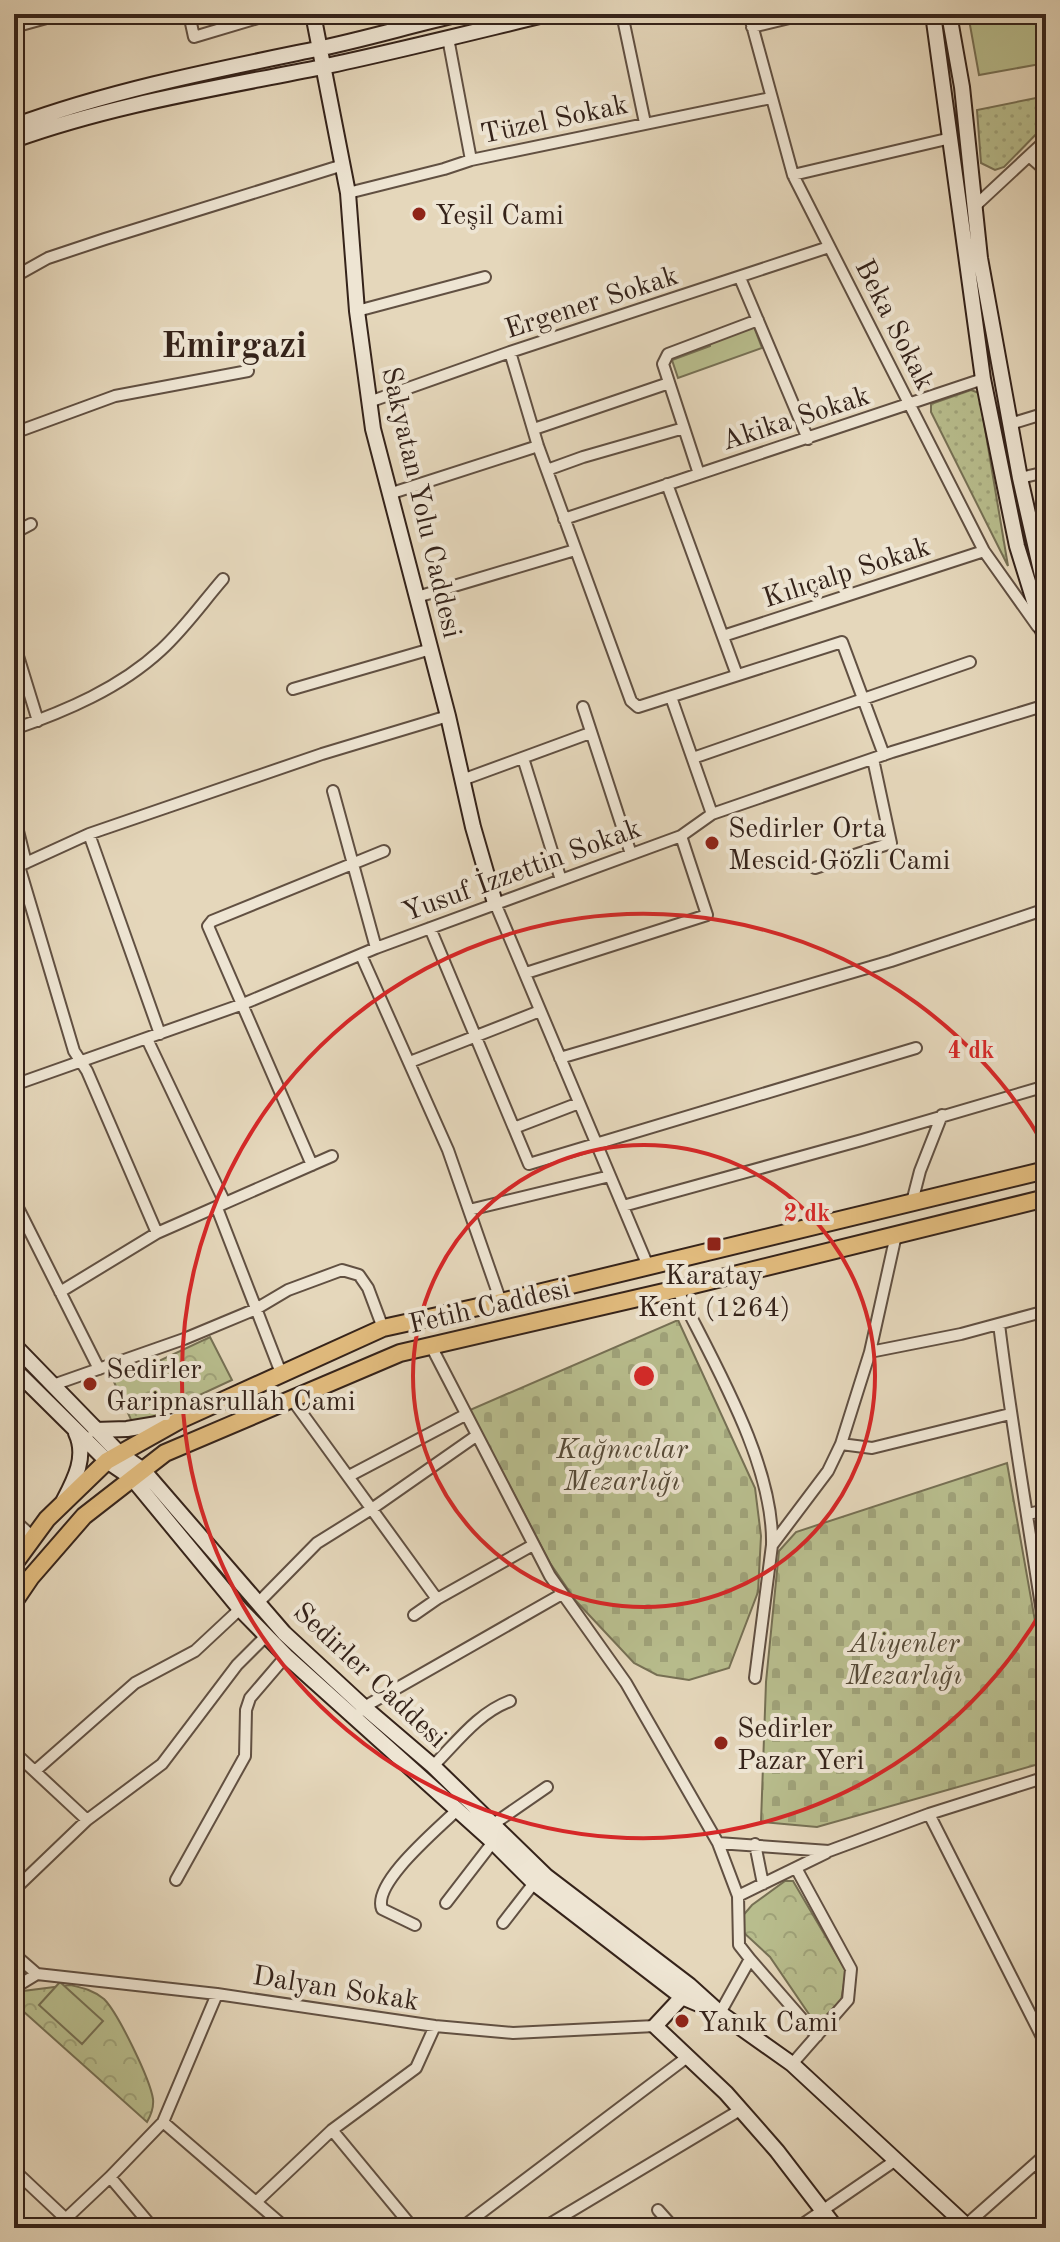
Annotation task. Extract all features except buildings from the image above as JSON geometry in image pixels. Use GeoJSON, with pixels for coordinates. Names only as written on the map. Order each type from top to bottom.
{"type":"FeatureCollection","features":[{"type":"Feature","properties":{"kind":"main road","name":"Fetih Caddesi"},"geometry":{"type":"LineString","coordinates":[[14,1564],[47,1519],[113,1457],[180,1420],[383,1328],[1046,1170]]}},
{"type":"Feature","properties":{"kind":"main road","name":"Fetih Caddesi"},"geometry":{"type":"LineString","coordinates":[[14,1602],[31,1577],[84,1516],[165,1453],[400,1353],[1046,1198]]}},
{"type":"Feature","properties":{"kind":"street"},"geometry":{"type":"LineString","coordinates":[[14,27],[61,14]]}},
{"type":"Feature","properties":{"kind":"street"},"geometry":{"type":"LineString","coordinates":[[189,14],[194,37],[251,17],[271,14]]}},
{"type":"Feature","properties":{"kind":"street","name":"Sakyatan Yolu Caddesi"},"geometry":{"type":"LineString","coordinates":[[313,14],[348,193],[357,311],[369,402],[389,494],[495,903]]}},
{"type":"Feature","properties":{"kind":"street"},"geometry":{"type":"LineString","coordinates":[[14,126],[66,107],[219,68],[460,14]]}},
{"type":"Feature","properties":{"kind":"street"},"geometry":{"type":"LineString","coordinates":[[14,140],[67,121],[322,67],[548,14]]}},
{"type":"Feature","properties":{"kind":"street"},"geometry":{"type":"LineString","coordinates":[[622,14],[645,123]]}},
{"type":"Feature","properties":{"kind":"street","name":"Beka Sokak"},"geometry":{"type":"LineString","coordinates":[[749,14],[793,175],[984,551],[1045,637]]}},
{"type":"Feature","properties":{"kind":"street"},"geometry":{"type":"LineString","coordinates":[[752,27],[806,14]]}},
{"type":"Feature","properties":{"kind":"street"},"geometry":{"type":"LineString","coordinates":[[933,14],[983,379],[1017,546],[1045,637]]}},
{"type":"Feature","properties":{"kind":"street"},"geometry":{"type":"LineString","coordinates":[[949,14],[962,87],[980,258],[1020,478],[1046,593]]}},
{"type":"Feature","properties":{"kind":"street"},"geometry":{"type":"LineString","coordinates":[[448,38],[471,160]]}},
{"type":"Feature","properties":{"kind":"street","name":"Tüzel Sokak"},"geometry":{"type":"LineString","coordinates":[[348,193],[471,160],[771,98]]}},
{"type":"Feature","properties":{"kind":"street"},"geometry":{"type":"LineString","coordinates":[[793,175],[951,138]]}},
{"type":"Feature","properties":{"kind":"street"},"geometry":{"type":"LineString","coordinates":[[974,207],[1046,140]]}},
{"type":"Feature","properties":{"kind":"street"},"geometry":{"type":"LineString","coordinates":[[1029,156],[1046,171]]}},
{"type":"Feature","properties":{"kind":"street"},"geometry":{"type":"LineString","coordinates":[[14,277],[62,253],[343,165]]}},
{"type":"Feature","properties":{"kind":"street","name":"Ergener Sokak"},"geometry":{"type":"LineString","coordinates":[[369,402],[829,247]]}},
{"type":"Feature","properties":{"kind":"street"},"geometry":{"type":"LineString","coordinates":[[357,311],[485,277]]}},
{"type":"Feature","properties":{"kind":"street"},"geometry":{"type":"LineString","coordinates":[[740,278],[808,439]]}},
{"type":"Feature","properties":{"kind":"street"},"geometry":{"type":"LineString","coordinates":[[699,474],[663,364],[668,354],[758,320]]}},
{"type":"Feature","properties":{"kind":"street"},"geometry":{"type":"LineString","coordinates":[[510,352],[538,446],[631,701],[638,707],[842,642],[884,755]]}},
{"type":"Feature","properties":{"kind":"street"},"geometry":{"type":"LineString","coordinates":[[15,431],[115,396],[248,371]]}},
{"type":"Feature","properties":{"kind":"street","name":"Akika Sokak"},"geometry":{"type":"LineString","coordinates":[[564,519],[983,379]]}},
{"type":"Feature","properties":{"kind":"street"},"geometry":{"type":"LineString","coordinates":[[534,429],[669,383]]}},
{"type":"Feature","properties":{"kind":"street"},"geometry":{"type":"LineString","coordinates":[[1010,424],[1046,413]]}},
{"type":"Feature","properties":{"kind":"street"},"geometry":{"type":"LineString","coordinates":[[547,470],[684,428]]}},
{"type":"Feature","properties":{"kind":"street"},"geometry":{"type":"LineString","coordinates":[[389,494],[538,446]]}},
{"type":"Feature","properties":{"kind":"street"},"geometry":{"type":"LineString","coordinates":[[1020,478],[1046,472]]}},
{"type":"Feature","properties":{"kind":"street"},"geometry":{"type":"LineString","coordinates":[[667,484],[737,675]]}},
{"type":"Feature","properties":{"kind":"street"},"geometry":{"type":"LineString","coordinates":[[14,533],[31,524]]}},
{"type":"Feature","properties":{"kind":"street"},"geometry":{"type":"LineString","coordinates":[[417,597],[575,550]]}},
{"type":"Feature","properties":{"kind":"street","name":"Kılıçalp Sokak"},"geometry":{"type":"LineString","coordinates":[[723,636],[984,551]]}},
{"type":"Feature","properties":{"kind":"street"},"geometry":{"type":"LineString","coordinates":[[14,729],[84,701],[118,683],[161,650],[223,579]]}},
{"type":"Feature","properties":{"kind":"street"},"geometry":{"type":"LineString","coordinates":[[14,643],[38,721]]}},
{"type":"Feature","properties":{"kind":"street"},"geometry":{"type":"LineString","coordinates":[[293,689],[431,649]]}},
{"type":"Feature","properties":{"kind":"street"},"geometry":{"type":"LineString","coordinates":[[693,758],[970,662]]}},
{"type":"Feature","properties":{"kind":"street"},"geometry":{"type":"LineString","coordinates":[[671,697],[712,814]]}},
{"type":"Feature","properties":{"kind":"street","name":"Yusuf İzzettin Sokak"},"geometry":{"type":"LineString","coordinates":[[14,1085],[243,1004],[376,948],[681,836],[712,814],[884,755],[1046,705]]}},
{"type":"Feature","properties":{"kind":"street"},"geometry":{"type":"LineString","coordinates":[[583,707],[631,854]]}},
{"type":"Feature","properties":{"kind":"street"},"geometry":{"type":"LineString","coordinates":[[157,1233],[87,1071],[74,1051],[19,866],[89,834],[322,754],[448,716]]}},
{"type":"Feature","properties":{"kind":"street"},"geometry":{"type":"LineString","coordinates":[[462,780],[590,733]]}},
{"type":"Feature","properties":{"kind":"street"},"geometry":{"type":"LineString","coordinates":[[523,758],[561,880]]}},
{"type":"Feature","properties":{"kind":"street"},"geometry":{"type":"LineString","coordinates":[[815,868],[891,843],[873,759]]}},
{"type":"Feature","properties":{"kind":"street"},"geometry":{"type":"LineString","coordinates":[[333,791],[376,948]]}},
{"type":"Feature","properties":{"kind":"street"},"geometry":{"type":"LineString","coordinates":[[14,815],[26,863]]}},
{"type":"Feature","properties":{"kind":"street"},"geometry":{"type":"LineString","coordinates":[[89,834],[160,1034]]}},
{"type":"Feature","properties":{"kind":"street"},"geometry":{"type":"LineString","coordinates":[[526,973],[707,915],[681,836]]}},
{"type":"Feature","properties":{"kind":"street"},"geometry":{"type":"LineString","coordinates":[[312,1165],[208,926],[212,921],[384,851]]}},
{"type":"Feature","properties":{"kind":"street"},"geometry":{"type":"LineString","coordinates":[[495,903],[648,1266]]}},
{"type":"Feature","properties":{"kind":"street"},"geometry":{"type":"LineString","coordinates":[[560,1058],[891,961],[1046,909]]}},
{"type":"Feature","properties":{"kind":"street"},"geometry":{"type":"LineString","coordinates":[[430,928],[529,1164],[916,1048]]}},
{"type":"Feature","properties":{"kind":"street"},"geometry":{"type":"LineString","coordinates":[[361,955],[448,1150],[501,1302]]}},
{"type":"Feature","properties":{"kind":"street"},"geometry":{"type":"LineString","coordinates":[[410,1062],[540,1011]]}},
{"type":"Feature","properties":{"kind":"street"},"geometry":{"type":"LineString","coordinates":[[147,1039],[221,1206],[281,1373]]}},
{"type":"Feature","properties":{"kind":"street"},"geometry":{"type":"LineString","coordinates":[[623,1206],[1046,1086]]}},
{"type":"Feature","properties":{"kind":"street"},"geometry":{"type":"LineString","coordinates":[[514,1128],[579,1103]]}},
{"type":"Feature","properties":{"kind":"street"},"geometry":{"type":"LineString","coordinates":[[912,1202],[920,1171],[942,1115]]}},
{"type":"Feature","properties":{"kind":"street"},"geometry":{"type":"LineString","coordinates":[[60,1292],[157,1233],[332,1156]]}},
{"type":"Feature","properties":{"kind":"street"},"geometry":{"type":"LineString","coordinates":[[469,1210],[610,1176]]}},
{"type":"Feature","properties":{"kind":"street"},"geometry":{"type":"LineString","coordinates":[[14,1200],[99,1369]]}},
{"type":"Feature","properties":{"kind":"street"},"geometry":{"type":"LineString","coordinates":[[772,1545],[828,1471],[841,1444],[870,1352],[896,1235]]}},
{"type":"Feature","properties":{"kind":"street"},"geometry":{"type":"LineString","coordinates":[[53,1385],[148,1353],[256,1309],[288,1290],[342,1270],[359,1275],[368,1288],[383,1328]]}},
{"type":"Feature","properties":{"kind":"street"},"geometry":{"type":"LineString","coordinates":[[677,1289],[748,1436],[767,1494],[773,1525],[772,1545],[755,1678]]}},
{"type":"Feature","properties":{"kind":"street"},"geometry":{"type":"LineString","coordinates":[[870,1352],[961,1334],[1046,1311]]}},
{"type":"Feature","properties":{"kind":"street"},"geometry":{"type":"LineString","coordinates":[[999,1324],[1046,1640]]}},
{"type":"Feature","properties":{"kind":"street","name":"Sedirler Caddesi"},"geometry":{"type":"LineString","coordinates":[[14,1345],[95,1430],[113,1457]]}},
{"type":"Feature","properties":{"kind":"street"},"geometry":{"type":"LineString","coordinates":[[431,1346],[533,1545],[562,1594],[626,1683],[718,1843],[738,1896],[739,1945],[817,2036]]}},
{"type":"Feature","properties":{"kind":"street","name":"Sedirler Caddesi"},"geometry":{"type":"LineString","coordinates":[[14,1369],[75,1429],[137,1474],[360,1713],[534,1883],[682,1997],[720,2013]]}},
{"type":"Feature","properties":{"kind":"street"},"geometry":{"type":"LineString","coordinates":[[291,1398],[437,1599]]}},
{"type":"Feature","properties":{"kind":"street"},"geometry":{"type":"LineString","coordinates":[[841,1444],[872,1448],[1010,1414]]}},
{"type":"Feature","properties":{"kind":"street"},"geometry":{"type":"LineString","coordinates":[[349,1476],[465,1415]]}},
{"type":"Feature","properties":{"kind":"street"},"geometry":{"type":"LineString","coordinates":[[95,1430],[127,1429],[180,1420]]}},
{"type":"Feature","properties":{"kind":"street"},"geometry":{"type":"LineString","coordinates":[[63,1503],[81,1462],[80,1442],[75,1429]]}},
{"type":"Feature","properties":{"kind":"street"},"geometry":{"type":"LineString","coordinates":[[258,1603],[317,1543],[476,1436]]}},
{"type":"Feature","properties":{"kind":"street","name":"Sedirler Caddesi"},"geometry":{"type":"LineString","coordinates":[[137,1474],[240,1609],[286,1656],[433,1766],[546,1876],[689,1985],[720,2013],[792,2064],[968,2226]]}},
{"type":"Feature","properties":{"kind":"street"},"geometry":{"type":"LineString","coordinates":[[1028,1514],[1046,1510]]}},
{"type":"Feature","properties":{"kind":"street"},"geometry":{"type":"LineString","coordinates":[[14,1520],[34,1538]]}},
{"type":"Feature","properties":{"kind":"street"},"geometry":{"type":"LineString","coordinates":[[414,1615],[533,1545]]}},
{"type":"Feature","properties":{"kind":"street"},"geometry":{"type":"LineString","coordinates":[[360,1713],[562,1594]]}},
{"type":"Feature","properties":{"kind":"street"},"geometry":{"type":"LineString","coordinates":[[35,1771],[135,1683],[195,1651],[240,1609]]}},
{"type":"Feature","properties":{"kind":"street"},"geometry":{"type":"LineString","coordinates":[[14,1890],[87,1820],[162,1764],[237,1665],[267,1635]]}},
{"type":"Feature","properties":{"kind":"street"},"geometry":{"type":"LineString","coordinates":[[176,1880],[245,1756],[246,1710],[250,1698],[286,1656]]}},
{"type":"Feature","properties":{"kind":"street"},"geometry":{"type":"LineString","coordinates":[[433,1766],[479,1718],[493,1707],[510,1701]]}},
{"type":"Feature","properties":{"kind":"street"},"geometry":{"type":"LineString","coordinates":[[14,1752],[87,1820]]}},
{"type":"Feature","properties":{"kind":"street"},"geometry":{"type":"LineString","coordinates":[[738,1896],[829,1851],[929,1814],[1046,1777]]}},
{"type":"Feature","properties":{"kind":"street"},"geometry":{"type":"LineString","coordinates":[[492,1825],[547,1787]]}},
{"type":"Feature","properties":{"kind":"street"},"geometry":{"type":"LineString","coordinates":[[415,1925],[382,1909],[380,1897],[389,1879],[457,1810]]}},
{"type":"Feature","properties":{"kind":"street"},"geometry":{"type":"LineString","coordinates":[[929,1814],[1046,2045]]}},
{"type":"Feature","properties":{"kind":"street"},"geometry":{"type":"LineString","coordinates":[[446,1903],[493,1842]]}},
{"type":"Feature","properties":{"kind":"street"},"geometry":{"type":"LineString","coordinates":[[718,1843],[829,1851]]}},
{"type":"Feature","properties":{"kind":"street"},"geometry":{"type":"LineString","coordinates":[[755,1844],[763,1884]]}},
{"type":"Feature","properties":{"kind":"street"},"geometry":{"type":"LineString","coordinates":[[792,2064],[848,2000],[851,1969],[796,1868]]}},
{"type":"Feature","properties":{"kind":"street"},"geometry":{"type":"LineString","coordinates":[[503,1923],[534,1883]]}},
{"type":"Feature","properties":{"kind":"street"},"geometry":{"type":"LineString","coordinates":[[14,1954],[37,1974],[14,1988]]}},
{"type":"Feature","properties":{"kind":"street"},"geometry":{"type":"LineString","coordinates":[[720,2013],[750,1959]]}},
{"type":"Feature","properties":{"kind":"street","name":"Dalyan Sokak"},"geometry":{"type":"LineString","coordinates":[[37,1974],[217,1994],[435,2026],[513,2033],[655,2026]]}},
{"type":"Feature","properties":{"kind":"street"},"geometry":{"type":"LineString","coordinates":[[56,2228],[163,2122],[217,1994]]}},
{"type":"Feature","properties":{"kind":"street"},"geometry":{"type":"LineString","coordinates":[[682,1997],[655,2026],[726,2093],[824,2209],[836,2228]]}},
{"type":"Feature","properties":{"kind":"street"},"geometry":{"type":"LineString","coordinates":[[256,2202],[332,2130],[416,2068],[435,2026]]}},
{"type":"Feature","properties":{"kind":"street"},"geometry":{"type":"LineString","coordinates":[[461,2228],[686,2058]]}},
{"type":"Feature","properties":{"kind":"street"},"geometry":{"type":"LineString","coordinates":[[543,2228],[740,2110]]}},
{"type":"Feature","properties":{"kind":"street"},"geometry":{"type":"LineString","coordinates":[[163,2122],[286,2228]]}},
{"type":"Feature","properties":{"kind":"street"},"geometry":{"type":"LineString","coordinates":[[332,2130],[413,2228]]}},
{"type":"Feature","properties":{"kind":"street"},"geometry":{"type":"LineString","coordinates":[[968,2226],[1046,2154]]}},
{"type":"Feature","properties":{"kind":"street"},"geometry":{"type":"LineString","coordinates":[[797,2228],[896,2160]]}},
{"type":"Feature","properties":{"kind":"street"},"geometry":{"type":"LineString","coordinates":[[1037,2162],[1046,2181]]}},
{"type":"Feature","properties":{"kind":"street"},"geometry":{"type":"LineString","coordinates":[[14,2170],[66,2219]]}},
{"type":"Feature","properties":{"kind":"street"},"geometry":{"type":"LineString","coordinates":[[110,2177],[153,2228]]}},
{"type":"Feature","properties":{"kind":"street"},"geometry":{"type":"LineString","coordinates":[[658,2210],[674,2228]]}},
{"type":"Feature","properties":{"kind":"green space"},"geometry":{"type":"Polygon","coordinates":[[[968,14],[1046,14],[1046,63],[979,75],[968,14]]]}},
{"type":"Feature","properties":{"kind":"green space"},"geometry":{"type":"Polygon","coordinates":[[[1046,96],[1046,124],[1004,167],[995,170],[981,163],[977,110],[1046,96]]]}},
{"type":"Feature","properties":{"kind":"green space"},"geometry":{"type":"Polygon","coordinates":[[[754,327],[762,348],[678,378],[672,360],[710,346],[710,342],[754,327]]]}},
{"type":"Feature","properties":{"kind":"green space"},"geometry":{"type":"Polygon","coordinates":[[[971,390],[979,393],[1008,566],[931,412],[931,404],[971,390]]]}},
{"type":"Feature","properties":{"kind":"green space","name":"Kağnıcılar Mezarlığı"},"geometry":{"type":"Polygon","coordinates":[[[678,1320],[755,1488],[761,1536],[758,1592],[729,1668],[689,1680],[657,1675],[634,1663],[576,1601],[550,1563],[470,1410],[678,1320]]]}},
{"type":"Feature","properties":{"kind":"green space"},"geometry":{"type":"Polygon","coordinates":[[[210,1337],[232,1380],[146,1420],[132,1422],[114,1382],[210,1337]]]}},
{"type":"Feature","properties":{"kind":"green space","name":"Aliyenler Mezarlığı"},"geometry":{"type":"Polygon","coordinates":[[[1007,1463],[1046,1683],[1046,1762],[817,1827],[761,1822],[766,1682],[779,1551],[796,1532],[1007,1463]]]}},
{"type":"Feature","properties":{"kind":"green space"},"geometry":{"type":"Polygon","coordinates":[[[785,1881],[793,1881],[846,1971],[841,2001],[820,2021],[813,2020],[770,1957],[742,1931],[740,1919],[752,1905],[785,1881]]]}},
{"type":"Feature","properties":{"kind":"green space"},"geometry":{"type":"Polygon","coordinates":[[[60,1982],[103,2021],[82,2044],[39,2005],[60,1982]]]}},
{"type":"Feature","properties":{"kind":"green space"},"geometry":{"type":"Polygon","coordinates":[[[70,1985],[104,1999],[125,2032],[151,2090],[153,2105],[147,2122],[14,2003],[14,1997],[23,1991],[70,1985]]]}},
{"type":"Feature","properties":{"kind":"place","name":"Yeşil Cami"},"geometry":{"type":"Point","coordinates":[419,214]}},
{"type":"Feature","properties":{"kind":"place","name":"Sedirler Orta Mescid Gözli Cami"},"geometry":{"type":"Point","coordinates":[712,843]}},
{"type":"Feature","properties":{"kind":"place","name":"Karatay Kent (1264)"},"geometry":{"type":"Point","coordinates":[714,1244]}},
{"type":"Feature","properties":{"kind":"place","name":"Sedirler Garipnasrullah Cami"},"geometry":{"type":"Point","coordinates":[90,1384]}},
{"type":"Feature","properties":{"kind":"place","name":"Sedirler Pazar Yeri"},"geometry":{"type":"Point","coordinates":[721,1743]}},
{"type":"Feature","properties":{"kind":"place","name":"Yanık Cami"},"geometry":{"type":"Point","coordinates":[682,2021]}},
{"type":"Feature","properties":{"kind":"district","name":"Emirgazi"},"geometry":{"type":"Point","coordinates":[234,344]}}]}
